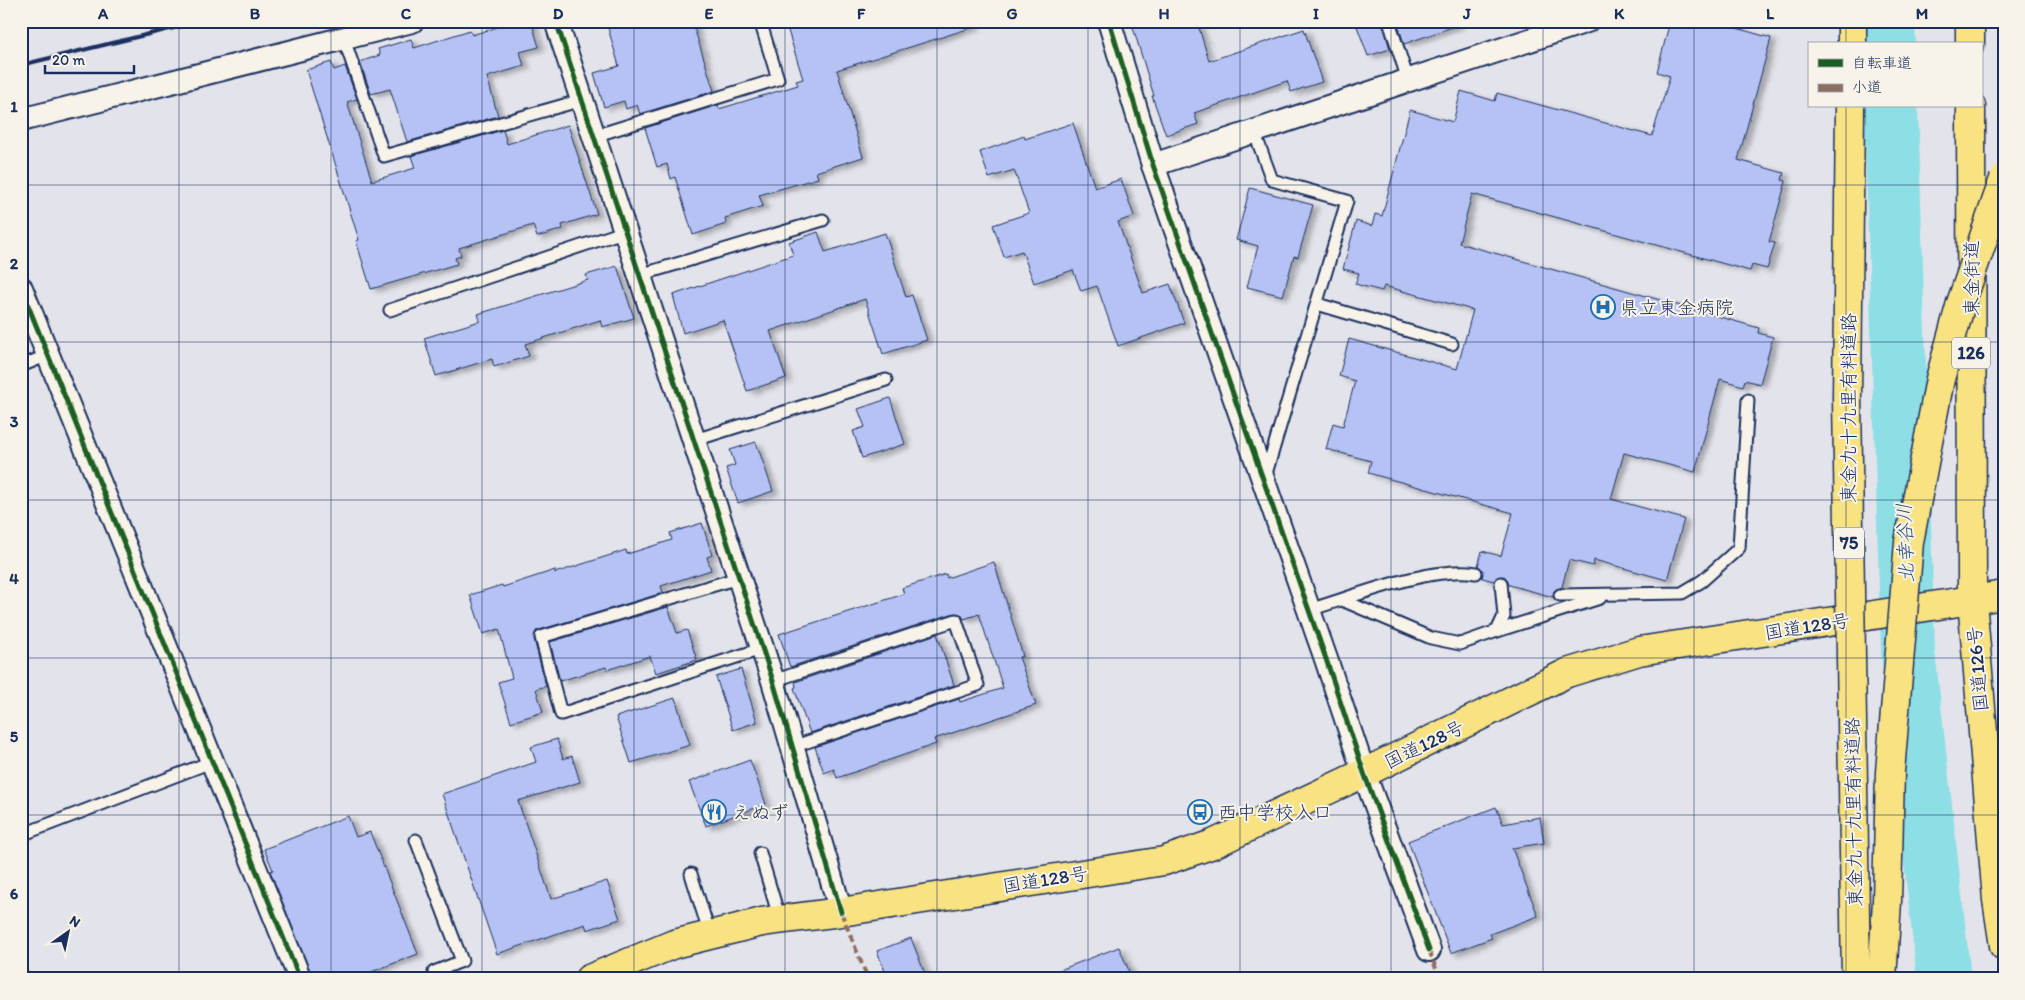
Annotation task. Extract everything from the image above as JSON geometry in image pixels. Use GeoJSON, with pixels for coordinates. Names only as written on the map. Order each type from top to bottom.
{"type":"FeatureCollection","features":[{"type":"Feature","properties":{"kind":"main road"},"geometry":{"type":"LineString","coordinates":[[1852,21],[1852,42]]}},
{"type":"Feature","properties":{"kind":"main road"},"geometry":{"type":"LineString","coordinates":[[1970,21],[1970,42]]}},
{"type":"Feature","properties":{"kind":"main road","name":"東金九十九里有料道路"},"geometry":{"type":"LineString","coordinates":[[1850,108],[1847,398],[1856,979]]}},
{"type":"Feature","properties":{"kind":"main road","name":"東金街道"},"geometry":{"type":"LineString","coordinates":[[1970,108],[1972,600]]}},
{"type":"Feature","properties":{"kind":"main road","name":"東金九十九里有料道路"},"geometry":{"type":"LineString","coordinates":[[1882,979],[1887,901],[1890,772],[1909,542],[1940,379],[1961,303],[2004,180]]}},
{"type":"Feature","properties":{"kind":"main road","name":"国道128号"},"geometry":{"type":"LineString","coordinates":[[589,979],[674,944],[762,922],[841,912],[1164,861],[1213,844],[1364,773],[1567,673],[1639,651],[2004,595]]}},
{"type":"Feature","properties":{"kind":"main road","name":"国道126号"},"geometry":{"type":"LineString","coordinates":[[1972,600],[1996,890],[2004,946]]}},
{"type":"Feature","properties":{"kind":"street"},"geometry":{"type":"LineString","coordinates":[[21,120],[412,21]]}},
{"type":"Feature","properties":{"kind":"street"},"geometry":{"type":"LineString","coordinates":[[556,21],[695,440],[772,681],[841,912]]}},
{"type":"Feature","properties":{"kind":"street"},"geometry":{"type":"LineString","coordinates":[[1109,21],[1153,165],[1310,610],[1364,773],[1428,950]]}},
{"type":"Feature","properties":{"kind":"street"},"geometry":{"type":"LineString","coordinates":[[1153,165],[1587,21]]}},
{"type":"Feature","properties":{"kind":"street"},"geometry":{"type":"LineString","coordinates":[[21,288],[300,979]]}},
{"type":"Feature","properties":{"kind":"lane"},"geometry":{"type":"LineString","coordinates":[[594,136],[778,80],[760,21]]}},
{"type":"Feature","properties":{"kind":"lane"},"geometry":{"type":"LineString","coordinates":[[1389,21],[1408,80]]}},
{"type":"Feature","properties":{"kind":"lane"},"geometry":{"type":"LineString","coordinates":[[344,39],[384,156],[582,100]]}},
{"type":"Feature","properties":{"kind":"lane"},"geometry":{"type":"LineString","coordinates":[[1254,131],[1272,180],[1347,201],[1264,481]]}},
{"type":"Feature","properties":{"kind":"lane"},"geometry":{"type":"LineString","coordinates":[[640,275],[823,220]]}},
{"type":"Feature","properties":{"kind":"lane"},"geometry":{"type":"LineString","coordinates":[[390,310],[626,231]]}},
{"type":"Feature","properties":{"kind":"lane"},"geometry":{"type":"LineString","coordinates":[[1316,304],[1452,344]]}},
{"type":"Feature","properties":{"kind":"lane"},"geometry":{"type":"LineString","coordinates":[[21,366],[48,355]]}},
{"type":"Feature","properties":{"kind":"lane"},"geometry":{"type":"LineString","coordinates":[[695,440],[886,380]]}},
{"type":"Feature","properties":{"kind":"lane"},"geometry":{"type":"LineString","coordinates":[[1560,595],[1682,593],[1702,581],[1739,548],[1748,400]]}},
{"type":"Feature","properties":{"kind":"lane"},"geometry":{"type":"LineString","coordinates":[[1310,610],[1421,576],[1466,571],[1476,573]]}},
{"type":"Feature","properties":{"kind":"lane"},"geometry":{"type":"LineString","coordinates":[[738,578],[541,638],[561,714],[761,649]]}},
{"type":"Feature","properties":{"kind":"lane"},"geometry":{"type":"LineString","coordinates":[[1497,631],[1504,616],[1501,583]]}},
{"type":"Feature","properties":{"kind":"lane"},"geometry":{"type":"LineString","coordinates":[[1342,600],[1430,638],[1460,644],[1614,594]]}},
{"type":"Feature","properties":{"kind":"lane"},"geometry":{"type":"LineString","coordinates":[[772,681],[956,620],[978,685],[792,747]]}},
{"type":"Feature","properties":{"kind":"lane"},"geometry":{"type":"LineString","coordinates":[[21,836],[211,762]]}},
{"type":"Feature","properties":{"kind":"lane"},"geometry":{"type":"LineString","coordinates":[[416,840],[462,962],[434,972],[436,979]]}},
{"type":"Feature","properties":{"kind":"lane"},"geometry":{"type":"LineString","coordinates":[[760,853],[780,920]]}},
{"type":"Feature","properties":{"kind":"lane"},"geometry":{"type":"LineString","coordinates":[[691,874],[710,935]]}},
{"type":"Feature","properties":{"kind":"lane"},"geometry":{"type":"LineString","coordinates":[[21,974],[22,979]]}},
{"type":"Feature","properties":{"kind":"building"},"geometry":{"type":"Polygon","coordinates":[[[517,21],[531,21],[539,47],[520,52],[524,66],[487,77],[498,116],[407,142],[390,89],[371,94],[360,62],[380,55],[378,49],[411,39],[414,48],[470,30],[472,35],[517,21]]]}},
{"type":"Feature","properties":{"kind":"building"},"geometry":{"type":"Polygon","coordinates":[[[606,21],[692,21],[714,91],[640,114],[637,105],[626,109],[624,101],[604,107],[594,73],[619,66],[606,21]]]}},
{"type":"Feature","properties":{"kind":"building"},"geometry":{"type":"Polygon","coordinates":[[[785,21],[973,21],[974,27],[837,70],[863,157],[816,172],[818,178],[759,195],[763,206],[725,218],[726,224],[693,235],[675,177],[671,179],[667,164],[657,167],[645,128],[718,105],[719,109],[798,85],[796,81],[803,79],[785,21]]]}},
{"type":"Feature","properties":{"kind":"building"},"geometry":{"type":"Polygon","coordinates":[[[1131,21],[1197,21],[1209,61],[1304,29],[1322,82],[1291,92],[1287,81],[1194,113],[1198,124],[1166,135],[1152,96],[1154,96],[1131,21]]]}},
{"type":"Feature","properties":{"kind":"building"},"geometry":{"type":"Polygon","coordinates":[[[1355,21],[1382,21],[1390,49],[1368,56],[1355,21]]]}},
{"type":"Feature","properties":{"kind":"building"},"geometry":{"type":"Polygon","coordinates":[[[1397,21],[1457,21],[1458,25],[1404,44],[1397,21]]]}},
{"type":"Feature","properties":{"kind":"building"},"geometry":{"type":"Polygon","coordinates":[[[1670,21],[1712,21],[1771,38],[1738,160],[1784,173],[1782,180],[1786,181],[1769,242],[1775,243],[1767,269],[1752,265],[1750,271],[1472,194],[1459,243],[1759,328],[1758,333],[1773,337],[1760,384],[1745,380],[1743,386],[1720,379],[1695,472],[1624,453],[1611,499],[1684,519],[1667,580],[1594,560],[1593,566],[1569,560],[1562,587],[1554,591],[1553,597],[1509,585],[1504,576],[1497,577],[1494,581],[1482,578],[1483,570],[1478,566],[1482,551],[1501,556],[1513,513],[1368,473],[1371,461],[1326,449],[1333,423],[1343,426],[1355,381],[1339,376],[1349,339],[1457,369],[1473,310],[1384,286],[1382,291],[1355,284],[1359,273],[1343,269],[1356,221],[1372,226],[1375,214],[1382,216],[1410,110],[1453,122],[1461,91],[1495,101],[1497,93],[1652,136],[1670,76],[1657,72],[1670,21]]]}},
{"type":"Feature","properties":{"kind":"building"},"geometry":{"type":"Polygon","coordinates":[[[331,62],[334,70],[345,66],[357,99],[347,102],[372,181],[415,168],[411,156],[503,130],[507,144],[568,125],[597,214],[562,225],[563,229],[537,237],[533,225],[459,248],[461,256],[455,258],[457,264],[371,289],[356,241],[359,240],[306,70],[331,62]]]}},
{"type":"Feature","properties":{"kind":"building"},"geometry":{"type":"Polygon","coordinates":[[[1073,123],[1095,188],[1121,179],[1134,216],[1118,222],[1143,293],[1170,284],[1184,323],[1118,346],[1097,286],[1081,291],[1073,270],[1034,283],[1022,251],[1004,257],[993,225],[1029,213],[1014,170],[989,178],[980,152],[1024,136],[1025,139],[1073,123]]]}},
{"type":"Feature","properties":{"kind":"building"},"geometry":{"type":"Polygon","coordinates":[[[1250,188],[1313,205],[1298,257],[1294,256],[1283,296],[1247,287],[1258,246],[1236,240],[1250,188]]]}},
{"type":"Feature","properties":{"kind":"building"},"geometry":{"type":"Polygon","coordinates":[[[818,232],[825,252],[885,233],[906,297],[912,295],[927,340],[883,354],[865,299],[770,331],[786,378],[747,391],[723,320],[683,333],[673,295],[793,255],[789,242],[818,232]]]}},
{"type":"Feature","properties":{"kind":"building"},"geometry":{"type":"Polygon","coordinates":[[[617,266],[634,318],[602,327],[600,320],[525,344],[529,356],[494,367],[492,359],[436,376],[424,338],[480,321],[478,314],[588,280],[586,275],[617,266]]]}},
{"type":"Feature","properties":{"kind":"building"},"geometry":{"type":"Polygon","coordinates":[[[890,398],[905,444],[862,458],[853,431],[865,427],[858,409],[890,398]]]}},
{"type":"Feature","properties":{"kind":"building"},"geometry":{"type":"Polygon","coordinates":[[[756,442],[773,491],[738,503],[726,468],[735,465],[730,450],[756,442]]]}},
{"type":"Feature","properties":{"kind":"building"},"geometry":{"type":"Polygon","coordinates":[[[702,523],[712,555],[707,557],[711,570],[661,586],[663,593],[536,631],[534,639],[546,686],[536,689],[543,712],[511,722],[498,682],[512,678],[499,629],[483,634],[470,595],[502,585],[503,587],[555,570],[555,573],[626,550],[627,554],[672,540],[670,533],[702,523]]]}},
{"type":"Feature","properties":{"kind":"building"},"geometry":{"type":"Polygon","coordinates":[[[994,562],[1023,656],[1019,657],[1036,705],[934,739],[936,744],[837,778],[834,769],[824,773],[815,747],[959,699],[960,702],[1003,688],[979,614],[964,619],[961,614],[954,613],[790,667],[779,634],[904,594],[902,588],[946,574],[947,578],[994,562]]]}},
{"type":"Feature","properties":{"kind":"building"},"geometry":{"type":"Polygon","coordinates":[[[668,607],[677,633],[687,630],[697,660],[656,673],[650,656],[607,670],[606,667],[560,681],[550,642],[668,607]]]}},
{"type":"Feature","properties":{"kind":"building"},"geometry":{"type":"Polygon","coordinates":[[[937,634],[954,685],[810,733],[794,688],[796,687],[795,682],[937,634]]]}},
{"type":"Feature","properties":{"kind":"building"},"geometry":{"type":"Polygon","coordinates":[[[741,669],[757,722],[733,730],[716,677],[741,669]]]}},
{"type":"Feature","properties":{"kind":"building"},"geometry":{"type":"Polygon","coordinates":[[[675,698],[690,745],[631,763],[616,717],[675,698]]]}},
{"type":"Feature","properties":{"kind":"building"},"geometry":{"type":"Polygon","coordinates":[[[557,739],[563,759],[572,756],[580,782],[518,801],[551,899],[607,881],[620,919],[587,930],[585,924],[497,954],[442,794],[536,762],[531,747],[557,739]]]}},
{"type":"Feature","properties":{"kind":"building"},"geometry":{"type":"Polygon","coordinates":[[[750,760],[766,804],[706,826],[689,782],[750,760]]]}},
{"type":"Feature","properties":{"kind":"building"},"geometry":{"type":"Polygon","coordinates":[[[1496,807],[1503,824],[1540,817],[1544,843],[1512,848],[1538,916],[1490,934],[1492,938],[1451,953],[1408,841],[1496,807]]]}},
{"type":"Feature","properties":{"kind":"building"},"geometry":{"type":"Polygon","coordinates":[[[348,816],[356,837],[370,832],[418,954],[353,979],[313,979],[270,871],[273,870],[264,849],[348,816]]]}},
{"type":"Feature","properties":{"kind":"building"},"geometry":{"type":"Polygon","coordinates":[[[911,938],[927,979],[888,979],[877,951],[911,938]]]}},
{"type":"Feature","properties":{"kind":"building"},"geometry":{"type":"Polygon","coordinates":[[[1119,947],[1129,971],[1109,979],[1043,979],[1042,977],[1119,947]]]}},
{"type":"Feature","properties":{"kind":"waterway","name":"北幸谷川"},"geometry":{"type":"LineString","coordinates":[[1888,21],[1889,42]]}},
{"type":"Feature","properties":{"kind":"waterway","name":"北幸谷川"},"geometry":{"type":"LineString","coordinates":[[1891,108],[1908,652],[1944,979]]}},
{"type":"Feature","properties":{"kind":"railway"},"geometry":{"type":"LineString","coordinates":[[21,65],[203,21]]}},
{"type":"Feature","properties":{"kind":"marked path"},"geometry":{"type":"LineString","coordinates":[[841,912],[868,979]]}},
{"type":"Feature","properties":{"kind":"marked path"},"geometry":{"type":"LineString","coordinates":[[1429,950],[1440,979]]}},
{"type":"Feature","properties":{"kind":"cycle path"},"geometry":{"type":"LineString","coordinates":[[556,21],[773,681],[841,912]]}},
{"type":"Feature","properties":{"kind":"cycle path"},"geometry":{"type":"LineString","coordinates":[[1109,21],[1153,165],[1364,773],[1429,950]]}},
{"type":"Feature","properties":{"kind":"cycle path"},"geometry":{"type":"LineString","coordinates":[[21,288],[300,979]]}},
{"type":"Feature","properties":{"kind":"place","name":"県立東金病院"},"geometry":{"type":"Point","coordinates":[1603,307]}},
{"type":"Feature","properties":{"kind":"place","name":"えぬず"},"geometry":{"type":"Point","coordinates":[714,812]}},
{"type":"Feature","properties":{"kind":"place","name":"西中学校入口"},"geometry":{"type":"Point","coordinates":[1200,812]}}]}
